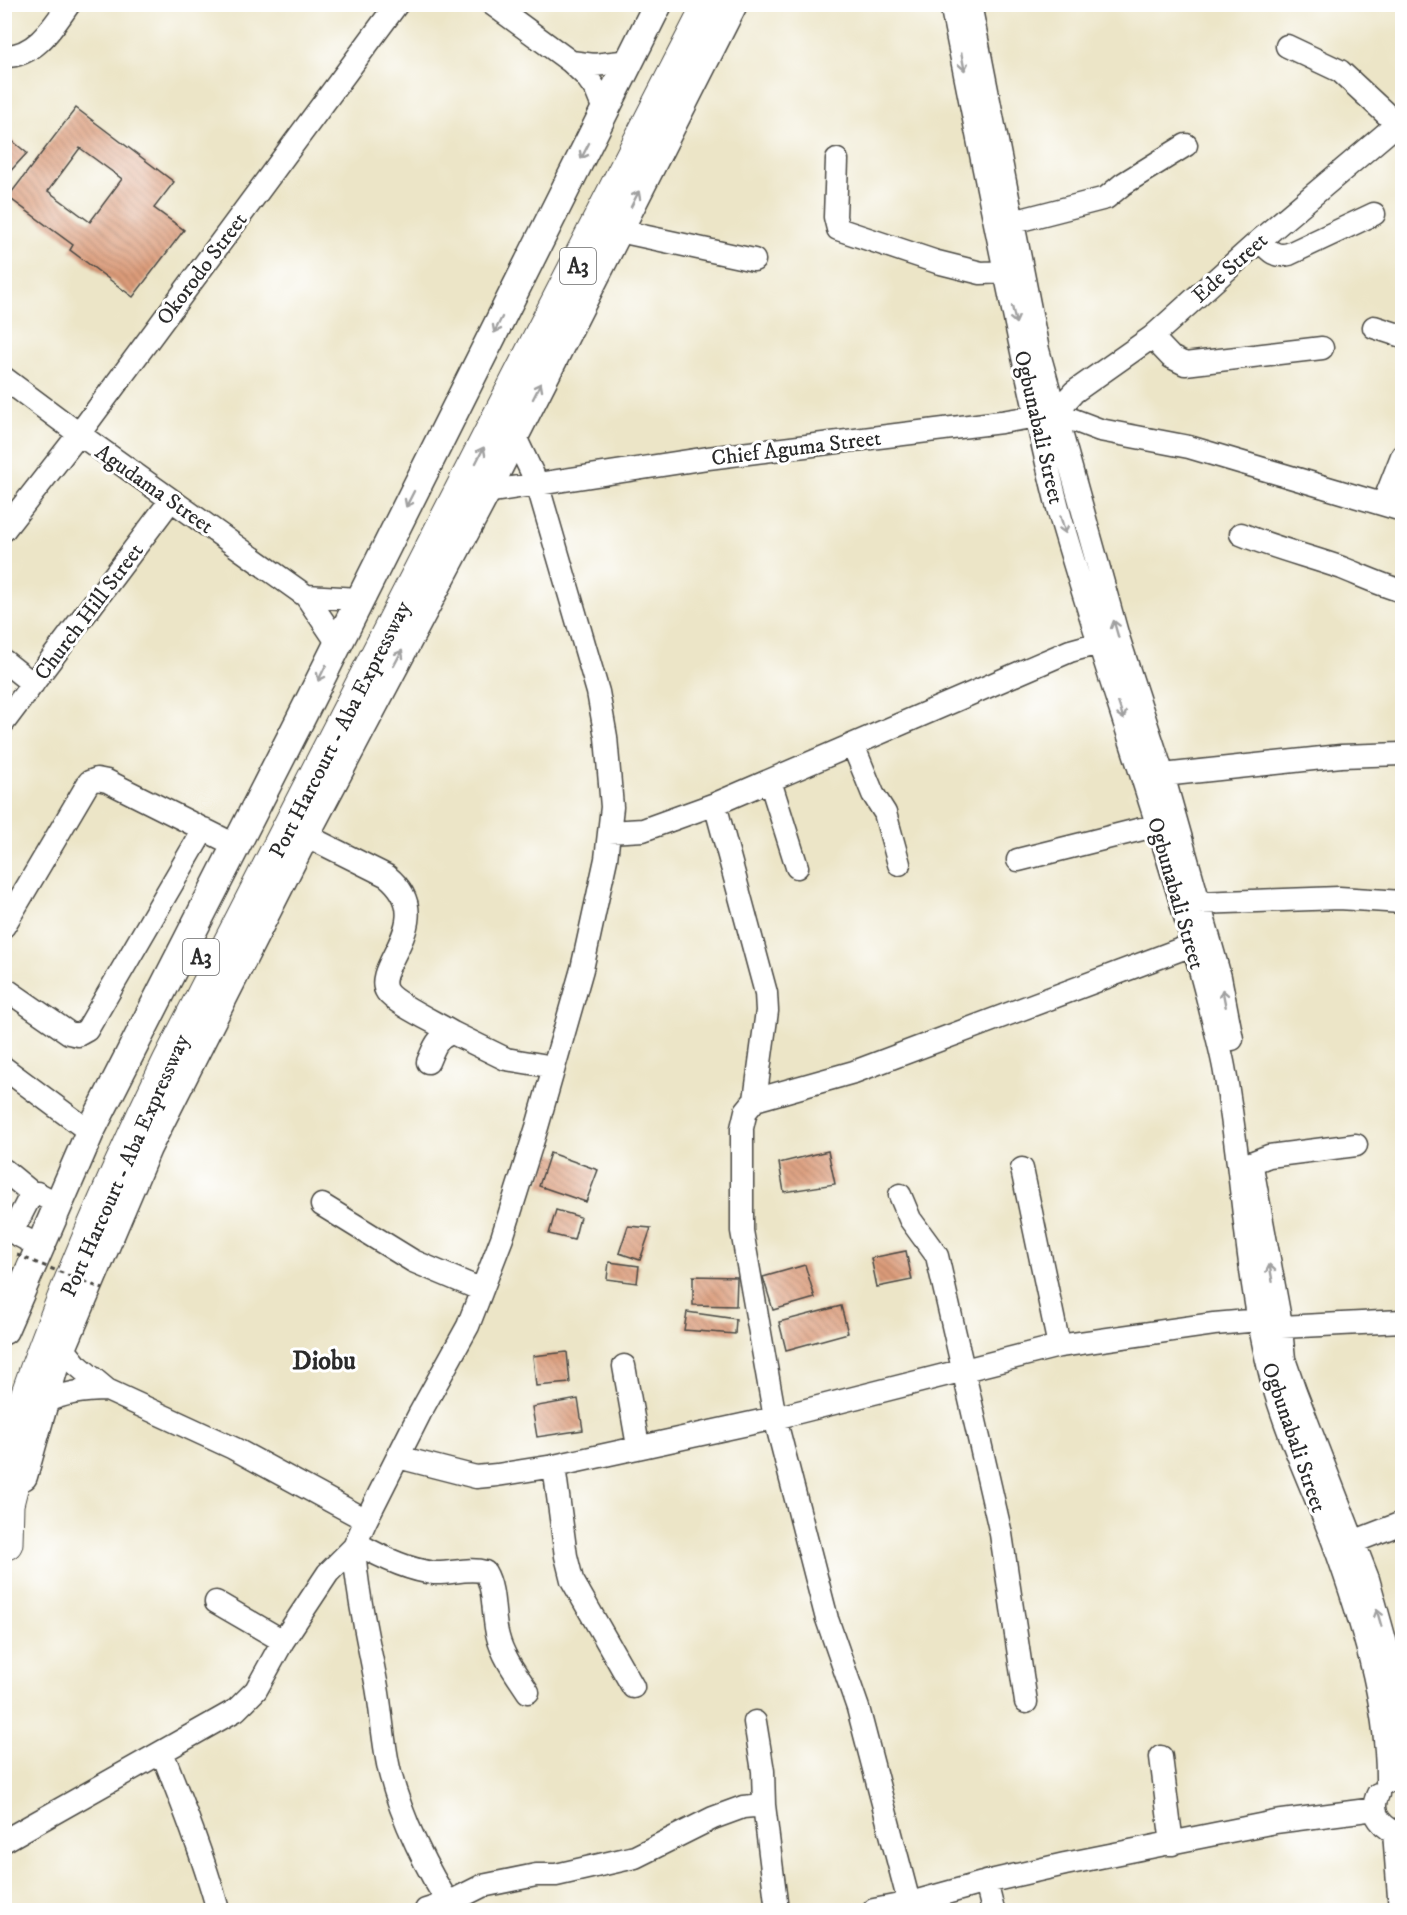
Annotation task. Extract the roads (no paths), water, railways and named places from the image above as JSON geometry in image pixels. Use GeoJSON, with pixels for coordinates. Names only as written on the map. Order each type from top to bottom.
{"type":"FeatureCollection","features":[{"type":"Feature","properties":{"kind":"highway","name":"Port Harcourt - Aba Expressway"},"geometry":{"type":"LineString","coordinates":[[4,1470],[25,1400],[103,1205],[164,1072],[686,4]]}},
{"type":"Feature","properties":{"kind":"highway","name":"Port Harcourt - Aba Expressway"},"geometry":{"type":"LineString","coordinates":[[433,523],[710,4]]}},
{"type":"Feature","properties":{"kind":"highway"},"geometry":{"type":"LineString","coordinates":[[5,1549],[7,1504],[27,1423],[29,1403],[25,1400]]}},
{"type":"Feature","properties":{"kind":"main road"},"geometry":{"type":"LineString","coordinates":[[4,1330],[25,1279],[29,1251],[58,1204],[90,1132],[658,4]]}},
{"type":"Feature","properties":{"kind":"main road"},"geometry":{"type":"LineString","coordinates":[[25,1400],[62,1347],[147,1148],[305,835],[486,492],[733,4]]}},
{"type":"Feature","properties":{"kind":"street"},"geometry":{"type":"LineString","coordinates":[[4,56],[13,57],[27,52],[48,33],[69,4]]}},
{"type":"Feature","properties":{"kind":"street","name":"Okorodo Street"},"geometry":{"type":"LineString","coordinates":[[4,530],[79,434],[397,4]]}},
{"type":"Feature","properties":{"kind":"street"},"geometry":{"type":"LineString","coordinates":[[492,4],[571,62],[586,76],[596,90],[605,112]]}},
{"type":"Feature","properties":{"kind":"street","name":"Ogbunabali Street"},"geometry":{"type":"LineString","coordinates":[[951,4],[1004,272],[1046,415],[1162,776],[1220,977],[1238,1071],[1273,1322],[1272,1379],[1287,1427],[1332,1540],[1356,1612],[1378,1690],[1395,1780]]}},
{"type":"Feature","properties":{"kind":"street","name":"Ogbunabali Street"},"geometry":{"type":"LineString","coordinates":[[970,4],[1038,350],[1060,514],[1158,825],[1224,1066],[1273,1322],[1294,1391],[1368,1579],[1400,1685],[1402,1715]]}},
{"type":"Feature","properties":{"kind":"street"},"geometry":{"type":"LineString","coordinates":[[1287,46],[1340,71],[1400,122]]}},
{"type":"Feature","properties":{"kind":"street"},"geometry":{"type":"LineString","coordinates":[[571,62],[594,65],[630,61]]}},
{"type":"Feature","properties":{"kind":"street","name":"Ede Street"},"geometry":{"type":"LineString","coordinates":[[1046,415],[1074,392],[1152,337],[1260,240],[1400,122]]}},
{"type":"Feature","properties":{"kind":"street"},"geometry":{"type":"LineString","coordinates":[[1013,222],[1106,198],[1186,145]]}},
{"type":"Feature","properties":{"kind":"street"},"geometry":{"type":"LineString","coordinates":[[837,160],[835,217],[838,229],[938,262],[981,273],[1004,272]]}},
{"type":"Feature","properties":{"kind":"street"},"geometry":{"type":"LineString","coordinates":[[1260,240],[1274,255],[1289,254],[1374,214]]}},
{"type":"Feature","properties":{"kind":"street"},"geometry":{"type":"LineString","coordinates":[[619,231],[754,260]]}},
{"type":"Feature","properties":{"kind":"street"},"geometry":{"type":"LineString","coordinates":[[1374,327],[1402,336]]}},
{"type":"Feature","properties":{"kind":"street"},"geometry":{"type":"LineString","coordinates":[[1152,337],[1171,357],[1185,364],[1323,348]]}},
{"type":"Feature","properties":{"kind":"street","name":"Agudama Street"},"geometry":{"type":"LineString","coordinates":[[4,378],[306,596]]}},
{"type":"Feature","properties":{"kind":"street"},"geometry":{"type":"LineString","coordinates":[[1046,415],[1100,429],[1190,447],[1393,507],[1402,456]]}},
{"type":"Feature","properties":{"kind":"street","name":"Chief Aguma Street"},"geometry":{"type":"LineString","coordinates":[[486,492],[708,458],[1046,415]]}},
{"type":"Feature","properties":{"kind":"street"},"geometry":{"type":"LineString","coordinates":[[4,1841],[236,1710],[256,1690],[283,1641],[328,1573],[355,1545],[398,1457],[468,1326],[506,1227],[582,969],[606,859],[612,807],[606,737],[598,692],[537,483],[514,435]]}},
{"type":"Feature","properties":{"kind":"street","name":"Church Hill Street"},"geometry":{"type":"LineString","coordinates":[[4,722],[171,500]]}},
{"type":"Feature","properties":{"kind":"street"},"geometry":{"type":"LineString","coordinates":[[1241,534],[1402,591]]}},
{"type":"Feature","properties":{"kind":"street"},"geometry":{"type":"LineString","coordinates":[[306,596],[359,599]]}},
{"type":"Feature","properties":{"kind":"street"},"geometry":{"type":"LineString","coordinates":[[306,596],[337,642]]}},
{"type":"Feature","properties":{"kind":"street"},"geometry":{"type":"LineString","coordinates":[[609,832],[643,830],[715,804],[1071,651],[1099,643]]}},
{"type":"Feature","properties":{"kind":"street"},"geometry":{"type":"LineString","coordinates":[[4,661],[33,684]]}},
{"type":"Feature","properties":{"kind":"street"},"geometry":{"type":"LineString","coordinates":[[853,745],[873,794],[885,813],[899,864]]}},
{"type":"Feature","properties":{"kind":"street"},"geometry":{"type":"LineString","coordinates":[[1162,776],[1341,756],[1402,754]]}},
{"type":"Feature","properties":{"kind":"street"},"geometry":{"type":"LineString","coordinates":[[4,926],[89,782],[97,779],[107,781],[235,845]]}},
{"type":"Feature","properties":{"kind":"street"},"geometry":{"type":"LineString","coordinates":[[770,781],[797,867]]}},
{"type":"Feature","properties":{"kind":"street"},"geometry":{"type":"LineString","coordinates":[[715,804],[766,993],[767,1011],[755,1100],[746,1111],[742,1128],[742,1231],[775,1418],[827,1619],[858,1708],[910,1907]]}},
{"type":"Feature","properties":{"kind":"street"},"geometry":{"type":"LineString","coordinates":[[1018,860],[1158,825]]}},
{"type":"Feature","properties":{"kind":"street"},"geometry":{"type":"LineString","coordinates":[[4,988],[69,1033],[78,1035],[87,1030],[204,829]]}},
{"type":"Feature","properties":{"kind":"street"},"geometry":{"type":"LineString","coordinates":[[305,835],[387,876],[399,885],[408,913],[405,934],[385,976],[384,985],[387,993],[453,1033],[506,1059],[554,1067]]}},
{"type":"Feature","properties":{"kind":"street"},"geometry":{"type":"LineString","coordinates":[[1198,903],[1338,898],[1402,902]]}},
{"type":"Feature","properties":{"kind":"street"},"geometry":{"type":"LineString","coordinates":[[755,1100],[854,1072],[1192,945]]}},
{"type":"Feature","properties":{"kind":"street"},"geometry":{"type":"LineString","coordinates":[[428,1062],[438,1040],[442,1036],[453,1033]]}},
{"type":"Feature","properties":{"kind":"street"},"geometry":{"type":"LineString","coordinates":[[4,1068],[90,1132]]}},
{"type":"Feature","properties":{"kind":"street"},"geometry":{"type":"LineString","coordinates":[[1251,1163],[1269,1156],[1356,1145]]}},
{"type":"Feature","properties":{"kind":"street"},"geometry":{"type":"LineString","coordinates":[[1022,1169],[1059,1346]]}},
{"type":"Feature","properties":{"kind":"street"},"geometry":{"type":"LineString","coordinates":[[4,1170],[32,1193],[37,1193],[58,1204]]}},
{"type":"Feature","properties":{"kind":"street"},"geometry":{"type":"LineString","coordinates":[[29,1251],[9,1228],[32,1193]]}},
{"type":"Feature","properties":{"kind":"street"},"geometry":{"type":"LineString","coordinates":[[900,1195],[910,1219],[937,1256],[1001,1534],[1026,1702]]}},
{"type":"Feature","properties":{"kind":"street"},"geometry":{"type":"LineString","coordinates":[[322,1205],[413,1261],[482,1290]]}},
{"type":"Feature","properties":{"kind":"street"},"geometry":{"type":"LineString","coordinates":[[398,1457],[476,1477],[497,1475],[554,1466],[775,1418],[1059,1346],[1214,1324],[1402,1321]]}},
{"type":"Feature","properties":{"kind":"street"},"geometry":{"type":"LineString","coordinates":[[62,1347],[76,1364],[106,1390],[233,1448],[366,1520]]}},
{"type":"Feature","properties":{"kind":"street"},"geometry":{"type":"LineString","coordinates":[[624,1366],[638,1446]]}},
{"type":"Feature","properties":{"kind":"street"},"geometry":{"type":"LineString","coordinates":[[25,1400],[82,1390],[106,1390]]}},
{"type":"Feature","properties":{"kind":"street"},"geometry":{"type":"LineString","coordinates":[[554,1466],[566,1556],[572,1580],[633,1687]]}},
{"type":"Feature","properties":{"kind":"street"},"geometry":{"type":"LineString","coordinates":[[1353,1542],[1402,1523]]}},
{"type":"Feature","properties":{"kind":"street"},"geometry":{"type":"LineString","coordinates":[[355,1545],[382,1558],[426,1572],[478,1570],[485,1572],[498,1638],[508,1660],[528,1692]]}},
{"type":"Feature","properties":{"kind":"street"},"geometry":{"type":"LineString","coordinates":[[355,1545],[356,1580],[378,1689],[390,1772],[403,1811],[438,1887],[451,1907]]}},
{"type":"Feature","properties":{"kind":"street"},"geometry":{"type":"LineString","coordinates":[[216,1602],[283,1641]]}},
{"type":"Feature","properties":{"kind":"street"},"geometry":{"type":"LineString","coordinates":[[755,1722],[763,1771],[764,1805],[777,1911]]}},
{"type":"Feature","properties":{"kind":"street"},"geometry":{"type":"LineString","coordinates":[[162,1752],[192,1827],[218,1911]]}},
{"type":"Feature","properties":{"kind":"street"},"geometry":{"type":"LineString","coordinates":[[1161,1757],[1172,1844]]}},
{"type":"Feature","properties":{"kind":"street"},"geometry":{"type":"LineString","coordinates":[[1395,1780],[1380,1790],[1375,1809],[1378,1819],[1385,1827],[1398,1833],[1400,1911]]}},
{"type":"Feature","properties":{"kind":"street"},"geometry":{"type":"LineString","coordinates":[[426,1911],[451,1907],[482,1886],[536,1875],[556,1875],[636,1857],[713,1818],[743,1807],[764,1805]]}},
{"type":"Feature","properties":{"kind":"street"},"geometry":{"type":"LineString","coordinates":[[874,1911],[910,1907],[986,1882],[1275,1822],[1375,1809]]}},
{"type":"Feature","properties":{"kind":"street"},"geometry":{"type":"LineString","coordinates":[[986,1882],[993,1911]]}},
{"type":"Feature","properties":{"kind":"district","name":"Diobu"},"geometry":{"type":"Point","coordinates":[324,1360]}}]}
